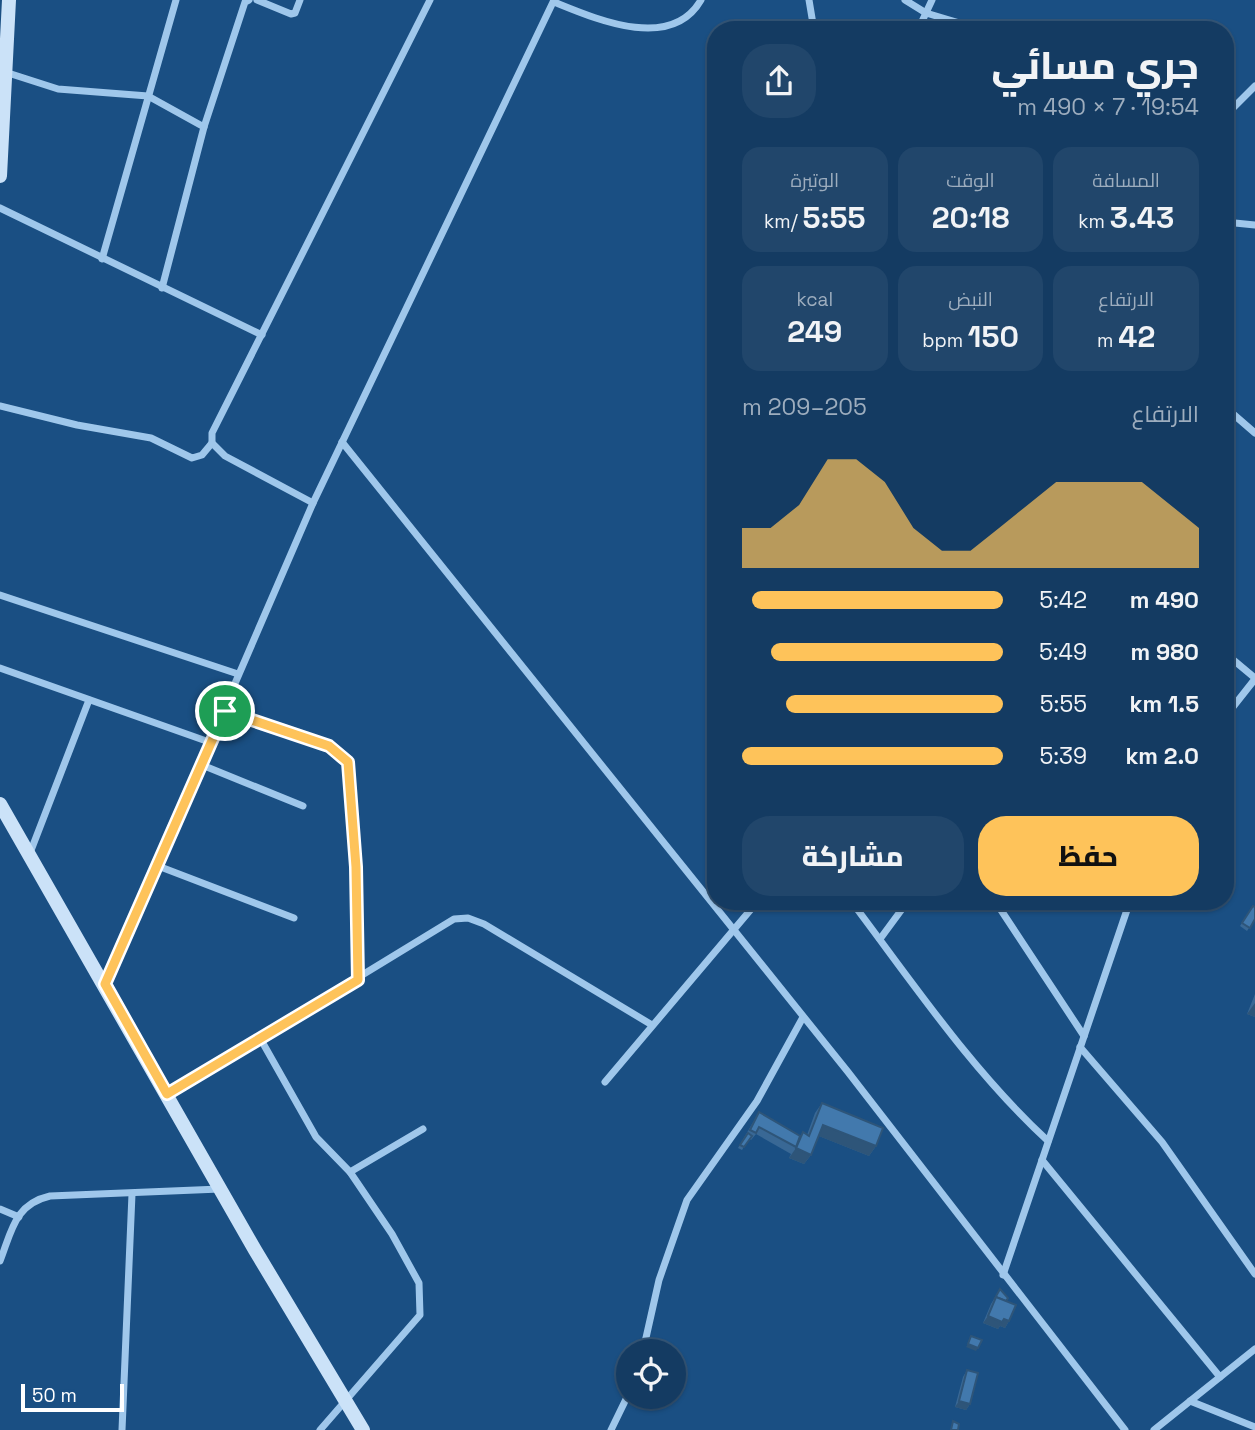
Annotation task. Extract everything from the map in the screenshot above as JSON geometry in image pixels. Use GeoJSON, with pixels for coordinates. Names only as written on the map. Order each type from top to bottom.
{"type":"FeatureCollection","features":[{"type":"Feature","properties":{"kind":"street"},"geometry":{"type":"LineString","coordinates":[[0,176],[9,0]]}},
{"type":"Feature","properties":{"kind":"street"},"geometry":{"type":"LineString","coordinates":[[102,259],[176,0]]}},
{"type":"Feature","properties":{"kind":"street"},"geometry":{"type":"LineString","coordinates":[[162,288],[204,127],[241,13],[249,0]]}},
{"type":"Feature","properties":{"kind":"street"},"geometry":{"type":"LineString","coordinates":[[257,0],[291,14],[296,13],[300,0]]}},
{"type":"Feature","properties":{"kind":"street"},"geometry":{"type":"LineString","coordinates":[[0,406],[77,425],[151,438],[192,458],[202,455],[212,443],[216,422],[430,0]]}},
{"type":"Feature","properties":{"kind":"street"},"geometry":{"type":"LineString","coordinates":[[105,984],[212,743],[238,674],[313,503],[554,1],[614,24],[666,27],[692,15],[701,0]]}},
{"type":"Feature","properties":{"kind":"street"},"geometry":{"type":"LineString","coordinates":[[809,0],[812,21]]}},
{"type":"Feature","properties":{"kind":"street"},"geometry":{"type":"LineString","coordinates":[[905,0],[926,13],[953,21]]}},
{"type":"Feature","properties":{"kind":"street"},"geometry":{"type":"LineString","coordinates":[[922,21],[932,0]]}},
{"type":"Feature","properties":{"kind":"street"},"geometry":{"type":"LineString","coordinates":[[5,72],[58,89],[148,96],[204,127]]}},
{"type":"Feature","properties":{"kind":"street"},"geometry":{"type":"LineString","coordinates":[[1234,107],[1255,86]]}},
{"type":"Feature","properties":{"kind":"street"},"geometry":{"type":"LineString","coordinates":[[0,208],[262,335]]}},
{"type":"Feature","properties":{"kind":"street"},"geometry":{"type":"LineString","coordinates":[[1234,223],[1255,225]]}},
{"type":"Feature","properties":{"kind":"street"},"geometry":{"type":"LineString","coordinates":[[1234,415],[1255,433]]}},
{"type":"Feature","properties":{"kind":"street"},"geometry":{"type":"LineString","coordinates":[[342,442],[707,900]]}},
{"type":"Feature","properties":{"kind":"street"},"geometry":{"type":"LineString","coordinates":[[212,443],[225,456],[313,503]]}},
{"type":"Feature","properties":{"kind":"street"},"geometry":{"type":"LineString","coordinates":[[0,595],[238,674]]}},
{"type":"Feature","properties":{"kind":"street"},"geometry":{"type":"LineString","coordinates":[[1234,661],[1255,679],[1234,706]]}},
{"type":"Feature","properties":{"kind":"street"},"geometry":{"type":"LineString","coordinates":[[0,668],[212,743]]}},
{"type":"Feature","properties":{"kind":"street"},"geometry":{"type":"LineString","coordinates":[[29,855],[89,700]]}},
{"type":"Feature","properties":{"kind":"street"},"geometry":{"type":"LineString","coordinates":[[225,711],[329,746],[348,762],[356,867],[358,980]]}},
{"type":"Feature","properties":{"kind":"street"},"geometry":{"type":"LineString","coordinates":[[202,765],[303,806]]}},
{"type":"Feature","properties":{"kind":"street"},"geometry":{"type":"LineString","coordinates":[[0,804],[220,1189],[363,1430]]}},
{"type":"Feature","properties":{"kind":"street"},"geometry":{"type":"LineString","coordinates":[[158,866],[293,918]]}},
{"type":"Feature","properties":{"kind":"street"},"geometry":{"type":"LineString","coordinates":[[715,910],[940,1189],[1003,1275],[1125,1430]]}},
{"type":"Feature","properties":{"kind":"street"},"geometry":{"type":"LineString","coordinates":[[605,1082],[750,910]]}},
{"type":"Feature","properties":{"kind":"street"},"geometry":{"type":"LineString","coordinates":[[858,910],[978,1069],[1012,1108],[1048,1141]]}},
{"type":"Feature","properties":{"kind":"street"},"geometry":{"type":"LineString","coordinates":[[880,939],[901,910]]}},
{"type":"Feature","properties":{"kind":"street"},"geometry":{"type":"LineString","coordinates":[[1001,910],[1084,1036]]}},
{"type":"Feature","properties":{"kind":"street"},"geometry":{"type":"LineString","coordinates":[[1003,1275],[1127,910]]}},
{"type":"Feature","properties":{"kind":"street"},"geometry":{"type":"LineString","coordinates":[[167,1094],[358,980],[439,926],[468,918],[484,924],[652,1025]]}},
{"type":"Feature","properties":{"kind":"street"},"geometry":{"type":"LineString","coordinates":[[645,1339],[659,1280],[687,1200],[757,1101],[802,1019]]}},
{"type":"Feature","properties":{"kind":"street"},"geometry":{"type":"LineString","coordinates":[[260,1038],[316,1137],[350,1172],[392,1234],[419,1283],[422,1299],[420,1315],[320,1430]]}},
{"type":"Feature","properties":{"kind":"street"},"geometry":{"type":"LineString","coordinates":[[1080,1047],[1162,1142],[1255,1274]]}},
{"type":"Feature","properties":{"kind":"street"},"geometry":{"type":"LineString","coordinates":[[350,1172],[423,1129]]}},
{"type":"Feature","properties":{"kind":"street"},"geometry":{"type":"LineString","coordinates":[[1042,1160],[1220,1377]]}},
{"type":"Feature","properties":{"kind":"street"},"geometry":{"type":"LineString","coordinates":[[0,1261],[23,1208],[34,1200],[51,1196],[220,1189]]}},
{"type":"Feature","properties":{"kind":"street"},"geometry":{"type":"LineString","coordinates":[[122,1430],[132,1194]]}},
{"type":"Feature","properties":{"kind":"street"},"geometry":{"type":"LineString","coordinates":[[0,1209],[19,1217]]}},
{"type":"Feature","properties":{"kind":"street"},"geometry":{"type":"LineString","coordinates":[[1154,1430],[1255,1349]]}},
{"type":"Feature","properties":{"kind":"street"},"geometry":{"type":"LineString","coordinates":[[1190,1401],[1255,1427]]}},
{"type":"Feature","properties":{"kind":"street"},"geometry":{"type":"LineString","coordinates":[[611,1430],[621,1409]]}},
{"type":"Feature","properties":{"kind":"building"},"geometry":{"type":"Polygon","coordinates":[[[1253,906],[1255,919],[1250,928],[1242,923],[1253,906]]]}},
{"type":"Feature","properties":{"kind":"building"},"geometry":{"type":"Polygon","coordinates":[[[822,1103],[883,1128],[876,1146],[823,1125],[811,1155],[796,1148],[803,1132],[809,1136],[822,1103]]]}},
{"type":"Feature","properties":{"kind":"building"},"geometry":{"type":"Polygon","coordinates":[[[759,1112],[800,1136],[796,1147],[759,1127],[756,1133],[750,1130],[759,1112]]]}},
{"type":"Feature","properties":{"kind":"building"},"geometry":{"type":"Polygon","coordinates":[[[748,1133],[752,1136],[744,1147],[740,1145],[748,1133]]]}},
{"type":"Feature","properties":{"kind":"building"},"geometry":{"type":"Polygon","coordinates":[[[1000,1289],[1008,1298],[1006,1301],[996,1297],[994,1300],[1000,1289]]]}},
{"type":"Feature","properties":{"kind":"building"},"geometry":{"type":"Polygon","coordinates":[[[996,1297],[1016,1305],[1009,1321],[1004,1319],[1002,1322],[988,1316],[996,1297]]]}},
{"type":"Feature","properties":{"kind":"building"},"geometry":{"type":"Polygon","coordinates":[[[971,1336],[982,1340],[978,1348],[968,1344],[971,1336]]]}},
{"type":"Feature","properties":{"kind":"building"},"geometry":{"type":"Polygon","coordinates":[[[967,1370],[978,1373],[970,1404],[959,1401],[967,1370]]]}},
{"type":"Feature","properties":{"kind":"building"},"geometry":{"type":"Polygon","coordinates":[[[953,1421],[959,1424],[958,1430],[951,1430],[953,1421]]]}},
{"type":"Feature","properties":{"kind":"route"},"geometry":{"type":"LineString","coordinates":[[225,711],[329,746],[340,752],[348,762],[356,867],[358,980],[167,1094],[105,984],[225,711]]}}]}
